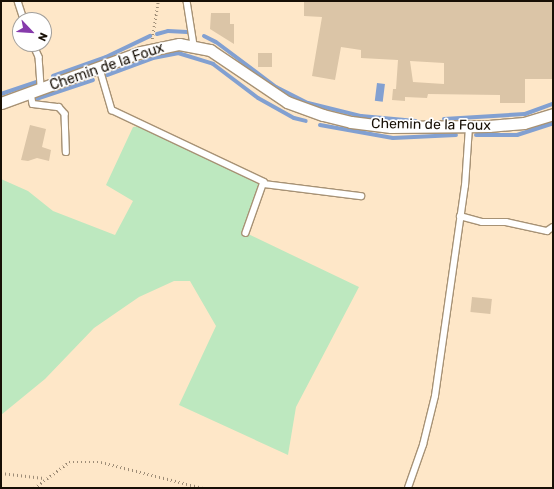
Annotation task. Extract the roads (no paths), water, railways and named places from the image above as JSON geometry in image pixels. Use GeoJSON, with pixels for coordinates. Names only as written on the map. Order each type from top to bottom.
{"type":"FeatureCollection","features":[{"type":"Feature","properties":{"kind":"street","name":"Chemin de la Foux"},"geometry":{"type":"LineString","coordinates":[[1,103],[154,49],[179,44],[194,45],[210,50],[287,102],[323,115],[391,127],[470,127],[524,123],[553,114]]}},
{"type":"Feature","properties":{"kind":"lane"},"geometry":{"type":"LineString","coordinates":[[18,1],[21,12]]}},
{"type":"Feature","properties":{"kind":"lane"},"geometry":{"type":"LineString","coordinates":[[187,1],[194,45]]}},
{"type":"Feature","properties":{"kind":"lane"},"geometry":{"type":"LineString","coordinates":[[36,52],[38,57],[41,89]]}},
{"type":"Feature","properties":{"kind":"lane"},"geometry":{"type":"LineString","coordinates":[[100,69],[112,110],[199,149],[264,184],[361,196]]}},
{"type":"Feature","properties":{"kind":"lane"},"geometry":{"type":"LineString","coordinates":[[31,93],[33,104],[59,107],[65,114],[66,152]]}},
{"type":"Feature","properties":{"kind":"lane"},"geometry":{"type":"LineString","coordinates":[[408,488],[424,445],[435,396],[460,216],[470,127]]}},
{"type":"Feature","properties":{"kind":"lane"},"geometry":{"type":"LineString","coordinates":[[246,233],[264,184]]}},
{"type":"Feature","properties":{"kind":"lane"},"geometry":{"type":"LineString","coordinates":[[460,216],[482,222],[506,222],[553,232]]}},
{"type":"Feature","properties":{"kind":"lane"},"geometry":{"type":"LineString","coordinates":[[546,231],[553,227]]}},
{"type":"Feature","properties":{"kind":"water"},"geometry":{"type":"Polygon","coordinates":[[[377,83],[385,84],[383,102],[375,101],[377,83]]]}},
{"type":"Feature","properties":{"kind":"waterway"},"geometry":{"type":"LineString","coordinates":[[157,34],[168,31],[187,32]]}},
{"type":"Feature","properties":{"kind":"waterway"},"geometry":{"type":"LineString","coordinates":[[53,76],[106,57],[150,36]]}},
{"type":"Feature","properties":{"kind":"waterway"},"geometry":{"type":"LineString","coordinates":[[204,36],[216,42],[276,87],[308,103],[361,116],[416,121]]}},
{"type":"Feature","properties":{"kind":"waterway"},"geometry":{"type":"LineString","coordinates":[[107,75],[153,58],[178,53],[213,64],[258,98],[294,118],[306,121]]}},
{"type":"Feature","properties":{"kind":"waterway"},"geometry":{"type":"LineString","coordinates":[[36,99],[93,80]]}},
{"type":"Feature","properties":{"kind":"waterway"},"geometry":{"type":"LineString","coordinates":[[1,94],[39,81]]}},
{"type":"Feature","properties":{"kind":"waterway"},"geometry":{"type":"LineString","coordinates":[[444,119],[525,114],[553,104]]}},
{"type":"Feature","properties":{"kind":"waterway"},"geometry":{"type":"LineString","coordinates":[[476,135],[517,135],[553,123]]}},
{"type":"Feature","properties":{"kind":"waterway"},"geometry":{"type":"LineString","coordinates":[[320,125],[393,138],[456,135]]}}]}
